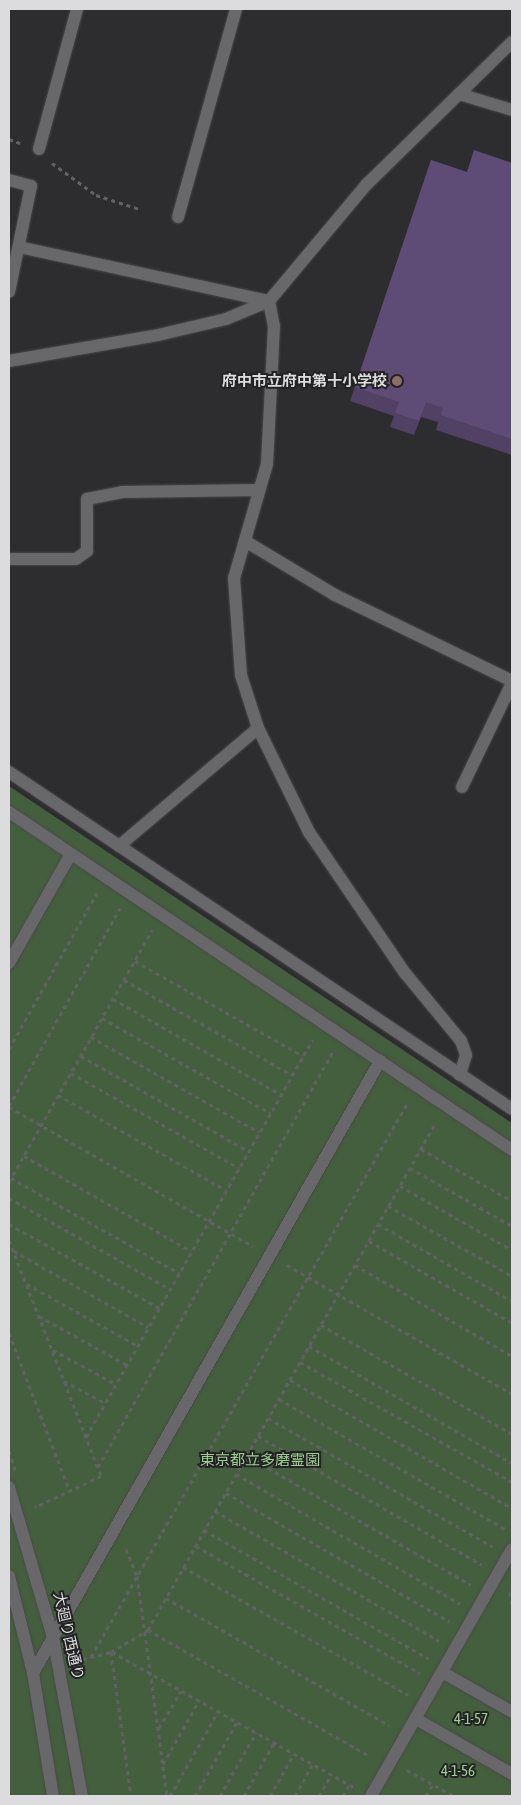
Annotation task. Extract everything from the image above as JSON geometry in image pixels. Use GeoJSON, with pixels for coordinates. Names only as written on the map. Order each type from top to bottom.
{"type":"FeatureCollection","features":[{"type":"Feature","properties":{"kind":"street"},"geometry":{"type":"LineString","coordinates":[[39,150],[77,9]]}},
{"type":"Feature","properties":{"kind":"street"},"geometry":{"type":"LineString","coordinates":[[178,217],[236,9]]}},
{"type":"Feature","properties":{"kind":"street"},"geometry":{"type":"LineString","coordinates":[[9,362],[226,319],[269,301],[367,184],[512,42]]}},
{"type":"Feature","properties":{"kind":"street"},"geometry":{"type":"LineString","coordinates":[[460,94],[512,110]]}},
{"type":"Feature","properties":{"kind":"street"},"geometry":{"type":"LineString","coordinates":[[9,180],[31,186],[9,292]]}},
{"type":"Feature","properties":{"kind":"street"},"geometry":{"type":"LineString","coordinates":[[19,247],[269,301]]}},
{"type":"Feature","properties":{"kind":"street"},"geometry":{"type":"LineString","coordinates":[[269,301],[274,326],[268,435],[259,490],[234,578],[241,675],[258,728],[309,832],[405,973],[462,1041],[466,1055],[460,1075]]}},
{"type":"Feature","properties":{"kind":"street"},"geometry":{"type":"LineString","coordinates":[[9,559],[76,560],[87,551],[87,499],[122,492],[259,490]]}},
{"type":"Feature","properties":{"kind":"street"},"geometry":{"type":"LineString","coordinates":[[245,541],[419,636],[512,682],[462,787]]}},
{"type":"Feature","properties":{"kind":"street"},"geometry":{"type":"LineString","coordinates":[[119,846],[258,728]]}},
{"type":"Feature","properties":{"kind":"street"},"geometry":{"type":"LineString","coordinates":[[9,772],[512,1109]]}},
{"type":"Feature","properties":{"kind":"street"},"geometry":{"type":"LineString","coordinates":[[9,812],[512,1150]]}},
{"type":"Feature","properties":{"kind":"street"},"geometry":{"type":"LineString","coordinates":[[9,963],[71,854]]}},
{"type":"Feature","properties":{"kind":"street"},"geometry":{"type":"LineString","coordinates":[[32,1673],[380,1061]]}},
{"type":"Feature","properties":{"kind":"street","name":"大廻り西通り"},"geometry":{"type":"LineString","coordinates":[[14,1483],[18,1513],[53,1637],[82,1796]]}},
{"type":"Feature","properties":{"kind":"street"},"geometry":{"type":"LineString","coordinates":[[367,1794],[390,1764],[510,1552]]}},
{"type":"Feature","properties":{"kind":"street"},"geometry":{"type":"LineString","coordinates":[[9,1576],[32,1673],[53,1796]]}},
{"type":"Feature","properties":{"kind":"street"},"geometry":{"type":"LineString","coordinates":[[441,1674],[512,1712]]}},
{"type":"Feature","properties":{"kind":"street"},"geometry":{"type":"LineString","coordinates":[[416,1719],[512,1774]]}},
{"type":"Feature","properties":{"kind":"path"},"geometry":{"type":"LineString","coordinates":[[9,139],[39,150],[64,176],[96,195],[139,209]]}},
{"type":"Feature","properties":{"kind":"path"},"geometry":{"type":"LineString","coordinates":[[9,1049],[100,886]]}},
{"type":"Feature","properties":{"kind":"path"},"geometry":{"type":"LineString","coordinates":[[124,902],[9,1106],[260,1250]]}},
{"type":"Feature","properties":{"kind":"path"},"geometry":{"type":"LineString","coordinates":[[156,923],[10,1180],[179,1273]]}},
{"type":"Feature","properties":{"kind":"path"},"geometry":{"type":"LineString","coordinates":[[135,961],[303,1056]]}},
{"type":"Feature","properties":{"kind":"path"},"geometry":{"type":"LineString","coordinates":[[124,980],[292,1076]]}},
{"type":"Feature","properties":{"kind":"path"},"geometry":{"type":"LineString","coordinates":[[113,999],[280,1094]]}},
{"type":"Feature","properties":{"kind":"path"},"geometry":{"type":"LineString","coordinates":[[102,1018],[270,1114]]}},
{"type":"Feature","properties":{"kind":"path"},"geometry":{"type":"LineString","coordinates":[[86,1437],[314,1035]]}},
{"type":"Feature","properties":{"kind":"path"},"geometry":{"type":"LineString","coordinates":[[91,1037],[259,1132]]}},
{"type":"Feature","properties":{"kind":"path"},"geometry":{"type":"LineString","coordinates":[[98,1467],[337,1044]]}},
{"type":"Feature","properties":{"kind":"path"},"geometry":{"type":"LineString","coordinates":[[80,1056],[248,1151]]}},
{"type":"Feature","properties":{"kind":"path"},"geometry":{"type":"LineString","coordinates":[[71,1073],[238,1168]]}},
{"type":"Feature","properties":{"kind":"path"},"geometry":{"type":"LineString","coordinates":[[58,1095],[226,1190]]}},
{"type":"Feature","properties":{"kind":"path"},"geometry":{"type":"LineString","coordinates":[[91,1657],[411,1097]]}},
{"type":"Feature","properties":{"kind":"path"},"geometry":{"type":"LineString","coordinates":[[72,1662],[111,1652],[147,1631],[440,1116]]}},
{"type":"Feature","properties":{"kind":"path"},"geometry":{"type":"LineString","coordinates":[[421,1149],[512,1201]]}},
{"type":"Feature","properties":{"kind":"path"},"geometry":{"type":"LineString","coordinates":[[24,1156],[192,1251]]}},
{"type":"Feature","properties":{"kind":"path"},"geometry":{"type":"LineString","coordinates":[[410,1168],[512,1226]]}},
{"type":"Feature","properties":{"kind":"path"},"geometry":{"type":"LineString","coordinates":[[400,1186],[512,1250]]}},
{"type":"Feature","properties":{"kind":"path"},"geometry":{"type":"LineString","coordinates":[[9,1198],[170,1289]]}},
{"type":"Feature","properties":{"kind":"path"},"geometry":{"type":"LineString","coordinates":[[388,1206],[512,1276]]}},
{"type":"Feature","properties":{"kind":"path"},"geometry":{"type":"LineString","coordinates":[[9,1224],[159,1308]]}},
{"type":"Feature","properties":{"kind":"path"},"geometry":{"type":"LineString","coordinates":[[378,1224],[512,1301]]}},
{"type":"Feature","properties":{"kind":"path"},"geometry":{"type":"LineString","coordinates":[[9,1240],[102,1476],[70,1492],[18,1513]]}},
{"type":"Feature","properties":{"kind":"path"},"geometry":{"type":"LineString","coordinates":[[369,1241],[512,1323]]}},
{"type":"Feature","properties":{"kind":"path"},"geometry":{"type":"LineString","coordinates":[[13,1251],[148,1327]]}},
{"type":"Feature","properties":{"kind":"path"},"geometry":{"type":"LineString","coordinates":[[282,1262],[512,1394]]}},
{"type":"Feature","properties":{"kind":"path"},"geometry":{"type":"LineString","coordinates":[[355,1265],[512,1356]]}},
{"type":"Feature","properties":{"kind":"path"},"geometry":{"type":"LineString","coordinates":[[26,1284],[138,1346]]}},
{"type":"Feature","properties":{"kind":"path"},"geometry":{"type":"LineString","coordinates":[[39,1316],[127,1365]]}},
{"type":"Feature","properties":{"kind":"path"},"geometry":{"type":"LineString","coordinates":[[321,1325],[512,1434]]}},
{"type":"Feature","properties":{"kind":"path"},"geometry":{"type":"LineString","coordinates":[[9,1333],[70,1492]]}},
{"type":"Feature","properties":{"kind":"path"},"geometry":{"type":"LineString","coordinates":[[309,1346],[512,1463]]}},
{"type":"Feature","properties":{"kind":"path"},"geometry":{"type":"LineString","coordinates":[[52,1349],[116,1384]]}},
{"type":"Feature","properties":{"kind":"path"},"geometry":{"type":"LineString","coordinates":[[300,1362],[512,1482]]}},
{"type":"Feature","properties":{"kind":"path"},"geometry":{"type":"LineString","coordinates":[[64,1380],[105,1403]]}},
{"type":"Feature","properties":{"kind":"path"},"geometry":{"type":"LineString","coordinates":[[290,1380],[512,1508]]}},
{"type":"Feature","properties":{"kind":"path"},"geometry":{"type":"LineString","coordinates":[[279,1398],[512,1533]]}},
{"type":"Feature","properties":{"kind":"path"},"geometry":{"type":"LineString","coordinates":[[268,1418],[510,1552]]}},
{"type":"Feature","properties":{"kind":"path"},"geometry":{"type":"LineString","coordinates":[[258,1436],[498,1574]]}},
{"type":"Feature","properties":{"kind":"path"},"geometry":{"type":"LineString","coordinates":[[9,1451],[14,1483]]}},
{"type":"Feature","properties":{"kind":"path"},"geometry":{"type":"LineString","coordinates":[[246,1456],[487,1594]]}},
{"type":"Feature","properties":{"kind":"path"},"geometry":{"type":"LineString","coordinates":[[236,1474],[476,1613]]}},
{"type":"Feature","properties":{"kind":"path"},"geometry":{"type":"LineString","coordinates":[[225,1493],[466,1631]]}},
{"type":"Feature","properties":{"kind":"path"},"geometry":{"type":"LineString","coordinates":[[215,1511],[455,1650]]}},
{"type":"Feature","properties":{"kind":"path"},"geometry":{"type":"LineString","coordinates":[[204,1530],[441,1674]]}},
{"type":"Feature","properties":{"kind":"path"},"geometry":{"type":"LineString","coordinates":[[124,1542],[137,1576],[147,1631],[168,1796]]}},
{"type":"Feature","properties":{"kind":"path"},"geometry":{"type":"LineString","coordinates":[[196,1546],[441,1674]]}},
{"type":"Feature","properties":{"kind":"path"},"geometry":{"type":"LineString","coordinates":[[183,1567],[424,1704]]}},
{"type":"Feature","properties":{"kind":"path"},"geometry":{"type":"LineString","coordinates":[[166,1598],[406,1735]]}},
{"type":"Feature","properties":{"kind":"path"},"geometry":{"type":"LineString","coordinates":[[147,1631],[390,1764],[454,1796]]}},
{"type":"Feature","properties":{"kind":"path"},"geometry":{"type":"LineString","coordinates":[[111,1652],[367,1794]]}},
{"type":"Feature","properties":{"kind":"path"},"geometry":{"type":"LineString","coordinates":[[111,1652],[131,1796]]}},
{"type":"Feature","properties":{"kind":"path"},"geometry":{"type":"LineString","coordinates":[[70,1654],[73,1670]]}},
{"type":"Feature","properties":{"kind":"path"},"geometry":{"type":"LineString","coordinates":[[159,1728],[181,1691]]}},
{"type":"Feature","properties":{"kind":"path"},"geometry":{"type":"LineString","coordinates":[[163,1765],[199,1701]]}},
{"type":"Feature","properties":{"kind":"path"},"geometry":{"type":"LineString","coordinates":[[168,1796],[218,1712]]}},
{"type":"Feature","properties":{"kind":"path"},"geometry":{"type":"LineString","coordinates":[[195,1796],[237,1722]]}},
{"type":"Feature","properties":{"kind":"path"},"geometry":{"type":"LineString","coordinates":[[220,1796],[256,1733]]}},
{"type":"Feature","properties":{"kind":"path"},"geometry":{"type":"LineString","coordinates":[[244,1796],[274,1743]]}},
{"type":"Feature","properties":{"kind":"path"},"geometry":{"type":"LineString","coordinates":[[270,1796],[294,1754]]}},
{"type":"Feature","properties":{"kind":"path"},"geometry":{"type":"LineString","coordinates":[[295,1796],[312,1765]]}},
{"type":"Feature","properties":{"kind":"path"},"geometry":{"type":"LineString","coordinates":[[319,1796],[331,1775]]}},
{"type":"Feature","properties":{"kind":"path"},"geometry":{"type":"LineString","coordinates":[[426,1796],[433,1784]]}},
{"type":"Feature","properties":{"kind":"path"},"geometry":{"type":"LineString","coordinates":[[343,1796],[349,1785]]}},
{"type":"Feature","properties":{"kind":"green space","name":"東京都立多磨霊園"},"geometry":{"type":"Polygon","coordinates":[[[9,786],[512,1123],[512,1796],[9,1796],[9,786]]]}},
{"type":"Feature","properties":{"kind":"building"},"geometry":{"type":"Polygon","coordinates":[[[474,150],[512,163],[512,439],[441,415],[443,408],[426,402],[419,421],[395,413],[399,402],[355,387],[431,160],[467,172],[474,150]]]}},
{"type":"Feature","properties":{"kind":"place","name":"府中市立府中第十小学校"},"geometry":{"type":"Point","coordinates":[397,381]}},
{"type":"Feature","properties":{"kind":"park label","name":"4-1-57"},"geometry":{"type":"Point","coordinates":[471,1719]}},
{"type":"Feature","properties":{"kind":"park label","name":"4-1-56"},"geometry":{"type":"Point","coordinates":[458,1771]}}]}
